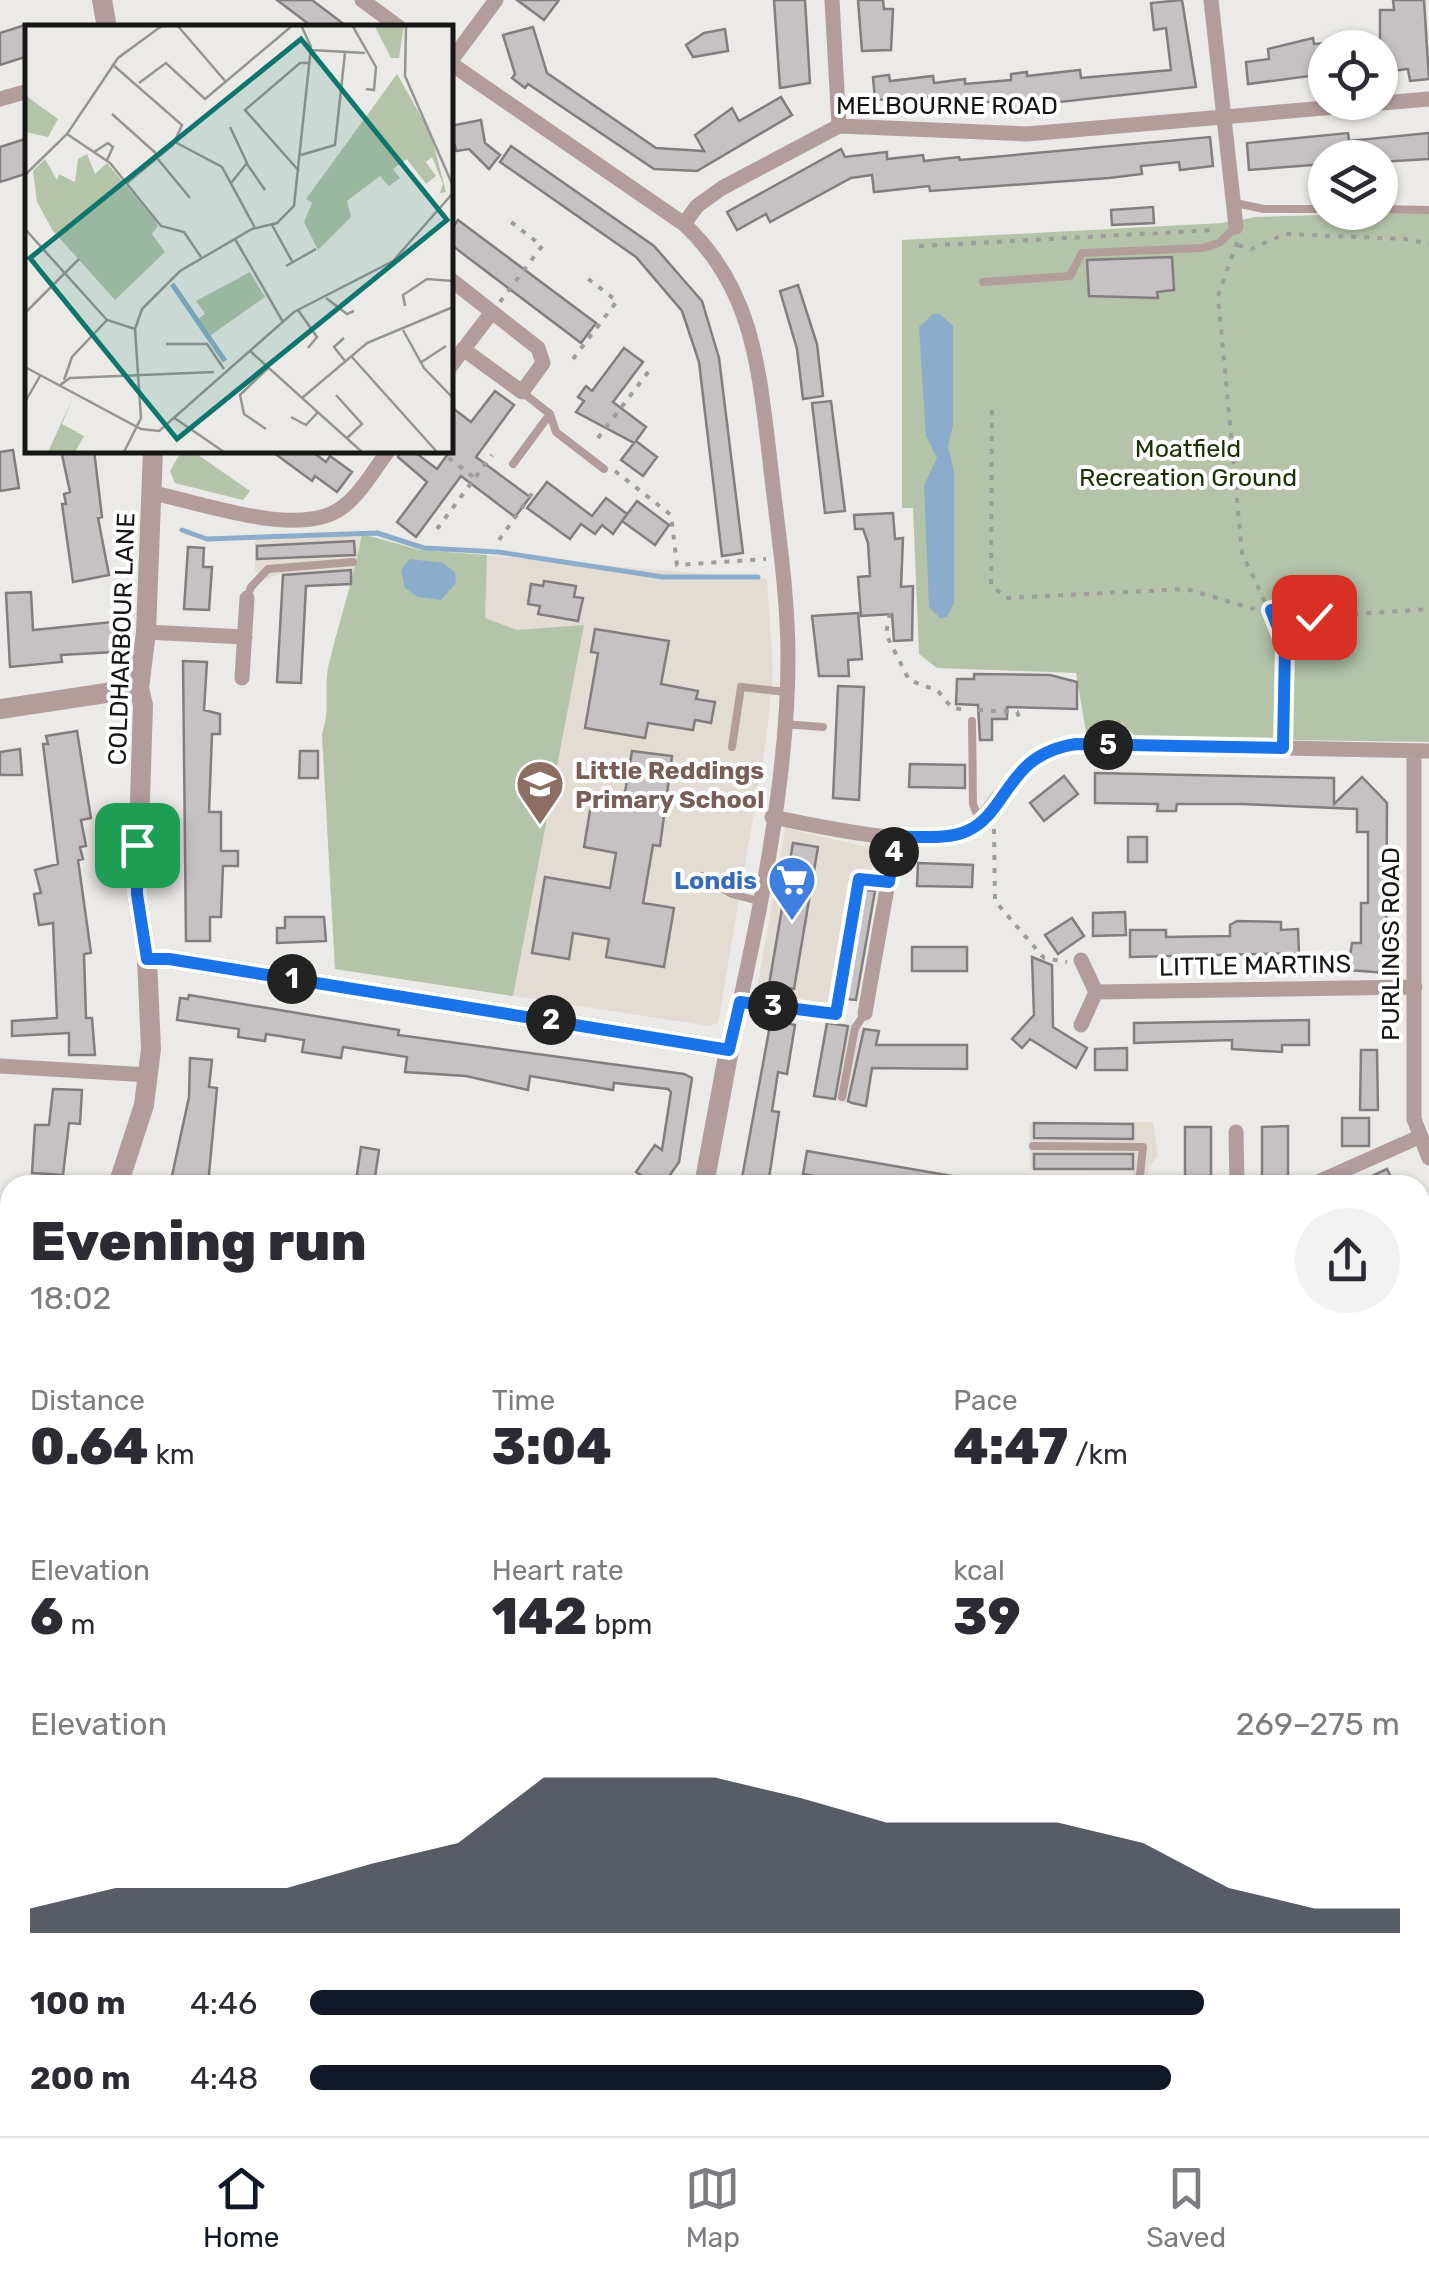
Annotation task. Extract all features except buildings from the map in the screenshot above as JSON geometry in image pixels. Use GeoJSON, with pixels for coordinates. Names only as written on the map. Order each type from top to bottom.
{"type":"FeatureCollection","features":[{"type":"Feature","properties":{"kind":"street"},"geometry":{"type":"LineString","coordinates":[[102,0],[106,25]]}},
{"type":"Feature","properties":{"kind":"street"},"geometry":{"type":"LineString","coordinates":[[362,0],[396,25]]}},
{"type":"Feature","properties":{"kind":"street"},"geometry":{"type":"LineString","coordinates":[[452,59],[496,0]]}},
{"type":"Feature","properties":{"kind":"street"},"geometry":{"type":"LineString","coordinates":[[832,0],[839,126]]}},
{"type":"Feature","properties":{"kind":"street"},"geometry":{"type":"LineString","coordinates":[[1212,0],[1236,228]]}},
{"type":"Feature","properties":{"kind":"street"},"geometry":{"type":"LineString","coordinates":[[452,63],[684,224],[728,276],[746,313],[759,373],[781,558],[788,628],[786,692],[759,901],[706,1175]]}},
{"type":"Feature","properties":{"kind":"street"},"geometry":{"type":"LineString","coordinates":[[0,99],[25,92]]}},
{"type":"Feature","properties":{"kind":"street","name":"MELBOURNE ROAD"},"geometry":{"type":"LineString","coordinates":[[684,224],[697,206],[722,188],[839,126],[1027,134],[1429,99]]}},
{"type":"Feature","properties":{"kind":"street"},"geometry":{"type":"LineString","coordinates":[[452,281],[542,355],[537,373],[522,392],[463,349]]}},
{"type":"Feature","properties":{"kind":"street"},"geometry":{"type":"LineString","coordinates":[[452,364],[492,312]]}},
{"type":"Feature","properties":{"kind":"street","name":"COLDHARBOUR LANE"},"geometry":{"type":"LineString","coordinates":[[121,1175],[144,1105],[149,1075],[147,959],[137,894],[143,704],[139,688],[146,632],[152,452]]}},
{"type":"Feature","properties":{"kind":"street"},"geometry":{"type":"LineString","coordinates":[[152,493],[245,514],[322,518],[346,505],[386,452]]}},
{"type":"Feature","properties":{"kind":"street"},"geometry":{"type":"LineString","coordinates":[[242,678],[247,598]]}},
{"type":"Feature","properties":{"kind":"street"},"geometry":{"type":"LineString","coordinates":[[146,632],[245,637]]}},
{"type":"Feature","properties":{"kind":"street"},"geometry":{"type":"LineString","coordinates":[[0,709],[139,688]]}},
{"type":"Feature","properties":{"kind":"street"},"geometry":{"type":"LineString","coordinates":[[772,817],[896,837],[952,835],[980,822],[1023,769],[1060,747],[1422,751]]}},
{"type":"Feature","properties":{"kind":"street","name":"PURLINGS ROAD"},"geometry":{"type":"LineString","coordinates":[[1419,1137],[1414,1119],[1422,1007],[1415,986],[1422,751]]}},
{"type":"Feature","properties":{"kind":"street"},"geometry":{"type":"LineString","coordinates":[[865,1014],[896,837]]}},
{"type":"Feature","properties":{"kind":"street"},"geometry":{"type":"LineString","coordinates":[[147,959],[169,959],[729,1050]]}},
{"type":"Feature","properties":{"kind":"street"},"geometry":{"type":"LineString","coordinates":[[1081,960],[1096,992],[1081,1024]]}},
{"type":"Feature","properties":{"kind":"street","name":"LITTLE MARTINS"},"geometry":{"type":"LineString","coordinates":[[1096,992],[1415,986]]}},
{"type":"Feature","properties":{"kind":"street"},"geometry":{"type":"LineString","coordinates":[[0,1066],[149,1075]]}},
{"type":"Feature","properties":{"kind":"street"},"geometry":{"type":"LineString","coordinates":[[1236,1132],[1237,1175]]}},
{"type":"Feature","properties":{"kind":"street"},"geometry":{"type":"LineString","coordinates":[[1347,1175],[1419,1137],[1429,1158]]}},
{"type":"Feature","properties":{"kind":"lane"},"geometry":{"type":"LineString","coordinates":[[1235,203],[1264,209],[1308,209]]}},
{"type":"Feature","properties":{"kind":"lane"},"geometry":{"type":"LineString","coordinates":[[1398,210],[1429,210]]}},
{"type":"Feature","properties":{"kind":"lane"},"geometry":{"type":"LineString","coordinates":[[983,282],[1070,276],[1082,253],[1203,248],[1219,243],[1236,228]]}},
{"type":"Feature","properties":{"kind":"lane"},"geometry":{"type":"LineString","coordinates":[[522,392],[550,414],[556,432],[607,469]]}},
{"type":"Feature","properties":{"kind":"lane"},"geometry":{"type":"LineString","coordinates":[[513,464],[550,414]]}},
{"type":"Feature","properties":{"kind":"lane"},"geometry":{"type":"LineString","coordinates":[[247,598],[251,586],[268,569],[353,562]]}},
{"type":"Feature","properties":{"kind":"lane"},"geometry":{"type":"LineString","coordinates":[[732,747],[741,687],[786,692]]}},
{"type":"Feature","properties":{"kind":"lane"},"geometry":{"type":"LineString","coordinates":[[972,721],[972,804],[980,822]]}},
{"type":"Feature","properties":{"kind":"lane"},"geometry":{"type":"LineString","coordinates":[[783,724],[823,726]]}},
{"type":"Feature","properties":{"kind":"lane"},"geometry":{"type":"LineString","coordinates":[[702,876],[732,894],[759,901]]}},
{"type":"Feature","properties":{"kind":"lane"},"geometry":{"type":"LineString","coordinates":[[740,1002],[836,1014],[859,879],[889,882]]}},
{"type":"Feature","properties":{"kind":"lane"},"geometry":{"type":"LineString","coordinates":[[842,1097],[854,1028],[865,1014]]}},
{"type":"Feature","properties":{"kind":"lane"},"geometry":{"type":"LineString","coordinates":[[1033,1146],[1143,1148],[1139,1175]]}},
{"type":"Feature","properties":{"kind":"path"},"geometry":{"type":"LineString","coordinates":[[492,312],[542,246],[506,218]]}},
{"type":"Feature","properties":{"kind":"path"},"geometry":{"type":"LineString","coordinates":[[920,246],[1236,228],[1238,245],[1218,296],[1242,553],[1285,645],[1283,748]]}},
{"type":"Feature","properties":{"kind":"path"},"geometry":{"type":"LineString","coordinates":[[1238,245],[1251,249],[1285,234],[1406,239],[1429,244]]}},
{"type":"Feature","properties":{"kind":"path"},"geometry":{"type":"LineString","coordinates":[[573,360],[617,301],[587,278]]}},
{"type":"Feature","properties":{"kind":"path"},"geometry":{"type":"LineString","coordinates":[[598,438],[652,367]]}},
{"type":"Feature","properties":{"kind":"path"},"geometry":{"type":"LineString","coordinates":[[992,410],[991,585],[995,592],[1016,600],[1188,589],[1314,617],[1429,609]]}},
{"type":"Feature","properties":{"kind":"path"},"geometry":{"type":"LineString","coordinates":[[441,452],[475,478]]}},
{"type":"Feature","properties":{"kind":"path"},"geometry":{"type":"LineString","coordinates":[[437,529],[492,455]]}},
{"type":"Feature","properties":{"kind":"path"},"geometry":{"type":"LineString","coordinates":[[607,469],[671,515],[677,565],[781,558]]}},
{"type":"Feature","properties":{"kind":"path"},"geometry":{"type":"LineString","coordinates":[[499,540],[536,488]]}},
{"type":"Feature","properties":{"kind":"path"},"geometry":{"type":"LineString","coordinates":[[890,614],[886,634],[914,685],[938,690],[957,710],[1017,712],[1022,722]]}},
{"type":"Feature","properties":{"kind":"path"},"geometry":{"type":"LineString","coordinates":[[996,799],[995,901],[1044,958],[1081,960]]}},
{"type":"Feature","properties":{"kind":"shaded area","name":"Little Reddings Primary School"},"geometry":{"type":"Polygon","coordinates":[[[362,534],[420,550],[767,579],[773,671],[766,741],[718,1023],[710,1026],[335,969],[322,734],[330,711],[327,669],[353,584],[283,587],[282,573],[268,579],[255,571],[255,539],[362,534]]]}},
{"type":"Feature","properties":{"kind":"shaded area"},"geometry":{"type":"Polygon","coordinates":[[[785,828],[875,849],[871,874],[851,876],[832,1006],[756,995],[785,828]]]}},
{"type":"Feature","properties":{"kind":"shaded area"},"geometry":{"type":"Polygon","coordinates":[[[825,1022],[878,1030],[867,1107],[814,1097],[825,1022]]]}},
{"type":"Feature","properties":{"kind":"shaded area"},"geometry":{"type":"Polygon","coordinates":[[[1153,1122],[1158,1156],[1147,1175],[1133,1175],[1133,1171],[1030,1169],[1029,1123],[1153,1122]]]}},
{"type":"Feature","properties":{"kind":"green space","name":"Moatfield Recreation Ground"},"geometry":{"type":"Polygon","coordinates":[[[1429,212],[1429,742],[1137,738],[1122,723],[1095,724],[1086,732],[1076,673],[937,668],[919,654],[913,508],[902,508],[902,240],[1308,215],[1308,230],[1398,230],[1398,213],[1429,212]]]}},
{"type":"Feature","properties":{"kind":"green space"},"geometry":{"type":"Polygon","coordinates":[[[181,452],[194,452],[250,491],[243,500],[175,483],[170,471],[181,452]]]}},
{"type":"Feature","properties":{"kind":"green space"},"geometry":{"type":"Polygon","coordinates":[[[362,534],[420,550],[487,555],[485,618],[517,630],[584,625],[513,996],[335,969],[322,734],[329,664],[362,534]]]}},
{"type":"Feature","properties":{"kind":"water"},"geometry":{"type":"Polygon","coordinates":[[[933,314],[940,314],[953,326],[953,425],[948,446],[954,472],[954,603],[947,617],[940,618],[929,607],[924,485],[937,458],[926,436],[919,327],[933,314]]]}},
{"type":"Feature","properties":{"kind":"water"},"geometry":{"type":"Polygon","coordinates":[[[410,559],[443,563],[455,572],[456,583],[441,600],[418,597],[405,588],[401,570],[410,559]]]}},
{"type":"Feature","properties":{"kind":"waterway"},"geometry":{"type":"LineString","coordinates":[[182,530],[207,539],[377,533],[424,548],[498,552],[663,577],[758,577]]}},
{"type":"Feature","properties":{"kind":"place","name":"Little Reddings Primary School"},"geometry":{"type":"Point","coordinates":[540,826]}},
{"type":"Feature","properties":{"kind":"place","name":"Londis"},"geometry":{"type":"Point","coordinates":[792,922]}},
{"type":"Feature","properties":{"kind":"route"},"geometry":{"type":"LineString","coordinates":[[137,845],[137,894],[147,959],[169,959],[729,1050],[740,1002],[836,1014],[859,879],[889,882],[896,837],[952,835],[975,826],[1010,782],[1043,754],[1076,744],[1283,748],[1285,645],[1271,610],[1314,617]]}}]}
